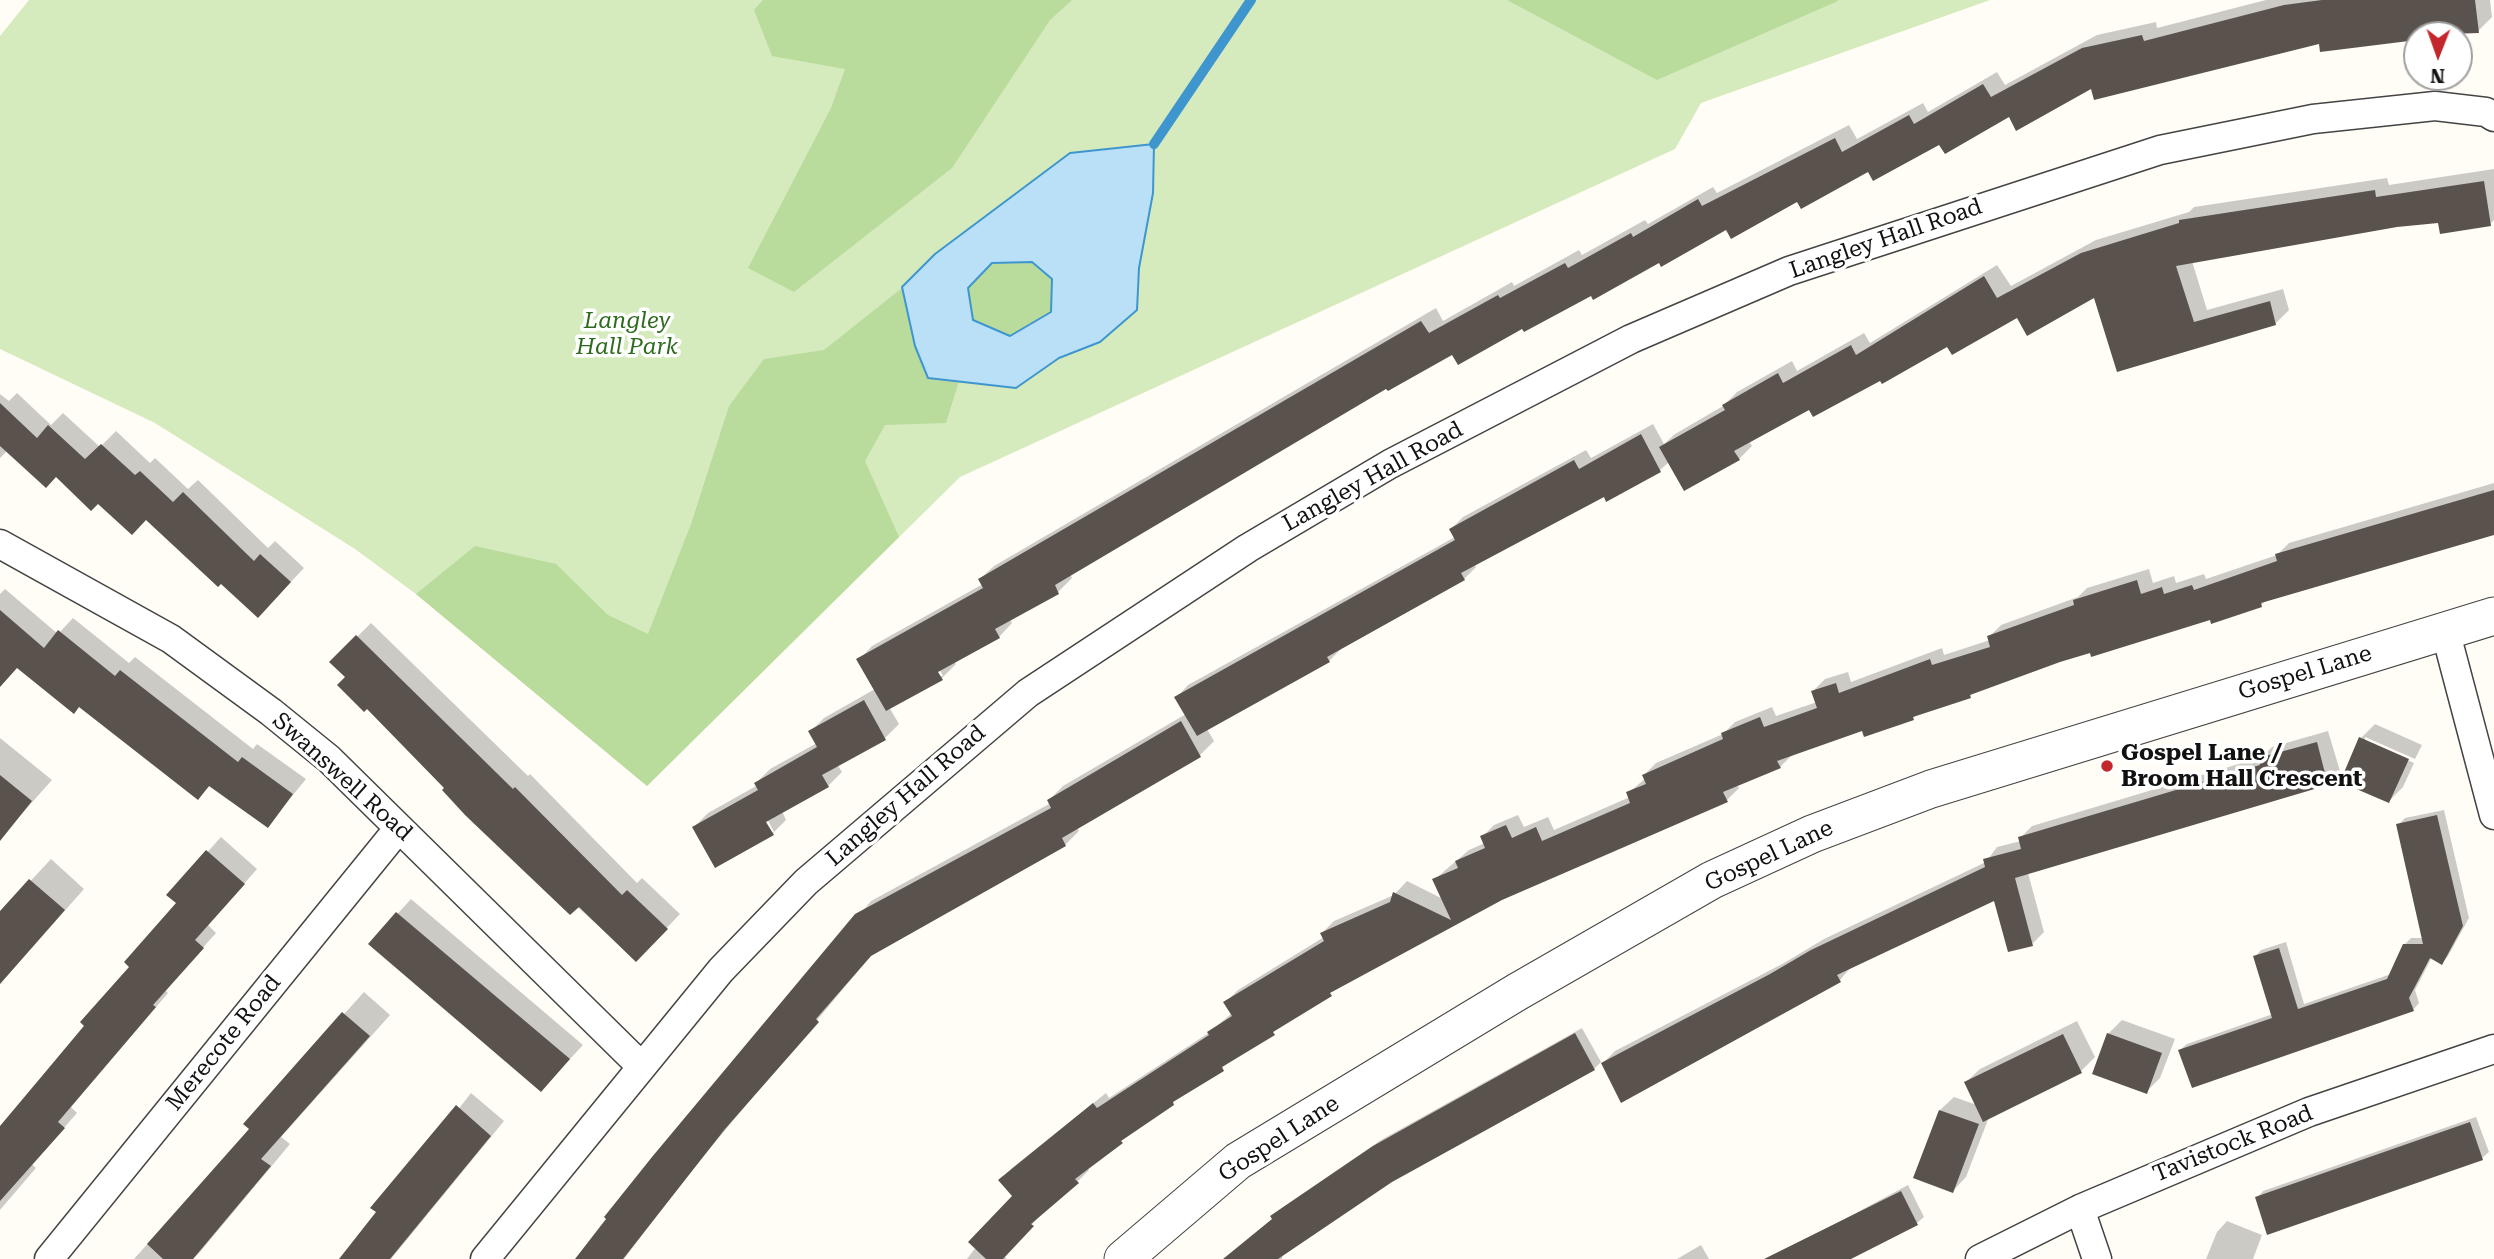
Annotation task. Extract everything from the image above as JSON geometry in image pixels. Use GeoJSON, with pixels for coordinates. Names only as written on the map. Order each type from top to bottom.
{"type":"FeatureCollection","features":[{"type":"Feature","properties":{"kind":"street","name":"Langley Hall Road"},"geometry":{"type":"LineString","coordinates":[[485,1259],[721,970],[806,882],[1028,693],[1248,548],[1390,464],[1631,339],[1789,271],[2160,150],[2313,119],[2435,106],[2486,112],[2494,117]]}},
{"type":"Feature","properties":{"kind":"street","name":"Swanswell Road"},"geometry":{"type":"LineString","coordinates":[[0,544],[171,639],[271,712],[329,759],[641,1066]]}},
{"type":"Feature","properties":{"kind":"street","name":"Gospel Lane"},"geometry":{"type":"LineString","coordinates":[[1123,1259],[1238,1161],[1517,992],[1712,880],[1812,834],[1931,789],[2494,615]]}},
{"type":"Feature","properties":{"kind":"street"},"geometry":{"type":"LineString","coordinates":[[2445,630],[2494,815]]}},
{"type":"Feature","properties":{"kind":"street","name":"Merecote Road"},"geometry":{"type":"LineString","coordinates":[[49,1259],[400,828]]}},
{"type":"Feature","properties":{"kind":"street","name":"Tavistock Road"},"geometry":{"type":"LineString","coordinates":[[1980,1259],[2080,1209],[2309,1112],[2494,1049]]}},
{"type":"Feature","properties":{"kind":"street"},"geometry":{"type":"LineString","coordinates":[[2080,1209],[2097,1259]]}},
{"type":"Feature","properties":{"kind":"green space","name":"Langley Hall Park"},"geometry":{"type":"Polygon","coordinates":[[[29,0],[1990,0],[1701,103],[1675,149],[960,477],[647,786],[416,594],[355,549],[155,423],[0,349],[0,36],[29,0]]]}},
{"type":"Feature","properties":{"kind":"green space"},"geometry":{"type":"Polygon","coordinates":[[[763,0],[1072,0],[1050,20],[952,168],[794,292],[748,268],[831,108],[845,69],[772,56],[754,10],[763,0]]]}},
{"type":"Feature","properties":{"kind":"green space"},"geometry":{"type":"Polygon","coordinates":[[[1507,0],[1837,0],[1838,1],[1657,80],[1507,0]]]}},
{"type":"Feature","properties":{"kind":"green space"},"geometry":{"type":"Polygon","coordinates":[[[1032,262],[1052,279],[1051,312],[1010,336],[973,320],[968,288],[992,263],[1032,262]]]}},
{"type":"Feature","properties":{"kind":"green space"},"geometry":{"type":"Polygon","coordinates":[[[902,288],[915,346],[928,378],[959,381],[946,423],[885,425],[865,461],[899,537],[647,786],[416,594],[475,546],[556,564],[608,615],[648,634],[691,524],[729,406],[764,359],[824,350],[902,288]]]}},
{"type":"Feature","properties":{"kind":"water"},"geometry":{"type":"Polygon","coordinates":[[[1154,144],[1153,193],[1139,268],[1137,310],[1100,342],[1059,358],[1016,388],[928,378],[915,346],[902,287],[935,254],[1070,153],[1154,144]],[[1032,262],[992,263],[968,288],[973,320],[1010,336],[1051,312],[1052,279],[1032,262]]]}},
{"type":"Feature","properties":{"kind":"building"},"geometry":{"type":"Polygon","coordinates":[[[2322,0],[2475,0],[2479,33],[2473,33],[2473,21],[2403,21],[2403,42],[2320,52],[2319,44],[2094,100],[2091,89],[2016,131],[2009,117],[1945,154],[1939,145],[1873,181],[1868,172],[1801,209],[1797,202],[1731,239],[1726,230],[1661,267],[1659,263],[1593,300],[1591,296],[1524,332],[1522,329],[1458,365],[1452,355],[1388,391],[1386,389],[1055,585],[1059,594],[995,629],[1000,638],[938,672],[943,680],[886,711],[856,659],[983,588],[978,579],[1421,321],[1429,333],[1498,295],[1500,298],[1565,263],[1568,268],[1631,233],[1633,237],[1698,199],[1702,206],[1835,138],[1842,152],[1909,115],[1914,124],[1983,84],[1991,97],[2082,48],[2142,35],[2144,41],[2284,5],[2322,0]]]}},
{"type":"Feature","properties":{"kind":"building"},"geometry":{"type":"Polygon","coordinates":[[[2484,181],[2491,226],[2440,234],[2438,223],[2397,227],[2176,266],[2194,322],[2270,301],[2276,325],[2117,372],[2094,298],[2027,336],[2017,318],[1952,355],[1947,347],[1882,384],[1880,381],[1813,417],[1809,410],[1734,451],[1740,460],[1684,491],[1659,447],[1725,410],[1722,405],[1778,373],[1783,383],[1851,345],[1856,355],[1984,276],[1997,298],[2081,253],[2179,223],[2179,220],[2375,190],[2376,197],[2484,181]]]}},
{"type":"Feature","properties":{"kind":"building"},"geometry":{"type":"Polygon","coordinates":[[[0,403],[37,438],[48,425],[85,459],[101,444],[135,475],[140,471],[173,502],[183,492],[254,561],[260,554],[291,582],[258,618],[221,584],[218,587],[146,520],[132,535],[98,504],[91,511],[56,477],[46,488],[0,446],[0,403]]]}},
{"type":"Feature","properties":{"kind":"building"},"geometry":{"type":"Polygon","coordinates":[[[1641,434],[1661,472],[1606,502],[1604,497],[1461,573],[1465,580],[1327,657],[1330,662],[1197,736],[1174,697],[1455,540],[1449,529],[1574,460],[1579,469],[1641,434]]]}},
{"type":"Feature","properties":{"kind":"building"},"geometry":{"type":"Polygon","coordinates":[[[2494,490],[2494,535],[2261,603],[2262,607],[2211,624],[2210,620],[2091,657],[2090,653],[2060,662],[1970,695],[1971,698],[1913,717],[1914,720],[1864,737],[1862,731],[1777,761],[1781,768],[1723,792],[1728,802],[1502,900],[1330,993],[1332,996],[1222,1067],[1224,1071],[1173,1102],[1174,1105],[1121,1141],[1123,1143],[1075,1179],[1079,1183],[1031,1224],[1034,1226],[1003,1259],[986,1259],[968,1242],[1012,1196],[998,1180],[1093,1103],[1097,1108],[1209,1035],[1207,1032],[1232,1016],[1223,1002],[1324,941],[1320,933],[1390,902],[1393,892],[1451,920],[1432,879],[1458,868],[1455,861],[1485,848],[1480,836],[1506,825],[1512,838],[1536,827],[1542,841],[1630,803],[1626,792],[1646,784],[1642,775],[1723,739],[1721,733],[1760,717],[1764,727],[1817,708],[1811,691],[1836,683],[1839,693],[1930,659],[1932,665],[1990,647],[1987,636],[2074,605],[2073,600],[2137,580],[2141,594],[2162,587],[2164,594],[2192,585],[2194,590],[2277,561],[2275,554],[2494,490]]]}},
{"type":"Feature","properties":{"kind":"building"},"geometry":{"type":"Polygon","coordinates":[[[0,610],[44,648],[58,630],[115,676],[120,670],[238,762],[242,757],[293,794],[268,828],[209,786],[198,800],[79,707],[74,714],[17,668],[0,687],[0,610]]]}},
{"type":"Feature","properties":{"kind":"building"},"geometry":{"type":"Polygon","coordinates":[[[356,635],[513,789],[515,787],[622,895],[627,890],[668,929],[636,962],[579,907],[570,915],[465,815],[442,790],[444,788],[367,709],[364,712],[337,685],[345,677],[329,662],[356,635]]]}},
{"type":"Feature","properties":{"kind":"building"},"geometry":{"type":"Polygon","coordinates":[[[864,700],[886,740],[822,775],[829,787],[766,822],[774,835],[715,868],[692,827],[758,790],[754,783],[817,747],[808,731],[864,700]]]}},
{"type":"Feature","properties":{"kind":"building"},"geometry":{"type":"Polygon","coordinates":[[[1181,721],[1201,757],[1062,838],[1066,846],[871,956],[816,1019],[819,1022],[725,1129],[623,1259],[575,1259],[606,1219],[604,1217],[652,1157],[855,914],[1051,808],[1047,800],[1181,721]]]}},
{"type":"Feature","properties":{"kind":"building"},"geometry":{"type":"Polygon","coordinates":[[[2359,737],[2409,759],[2389,803],[2340,782],[2359,737]]]}},
{"type":"Feature","properties":{"kind":"building"},"geometry":{"type":"Polygon","coordinates":[[[2317,742],[2328,785],[2015,878],[2033,946],[2008,952],[1994,901],[1837,975],[1841,982],[1621,1103],[1601,1063],[1811,950],[1985,867],[1983,859],[2021,849],[2018,837],[2260,765],[2258,758],[2317,742]]]}},
{"type":"Feature","properties":{"kind":"building"},"geometry":{"type":"Polygon","coordinates":[[[0,775],[32,801],[0,841],[0,775]]]}},
{"type":"Feature","properties":{"kind":"building"},"geometry":{"type":"Polygon","coordinates":[[[2437,815],[2463,926],[2442,965],[2430,958],[2409,998],[2414,1011],[2192,1088],[2178,1050],[2272,1018],[2253,956],[2279,948],[2298,1009],[2387,979],[2403,944],[2423,944],[2396,824],[2437,815]]]}},
{"type":"Feature","properties":{"kind":"building"},"geometry":{"type":"Polygon","coordinates":[[[206,850],[245,884],[195,940],[204,948],[153,1005],[156,1007],[58,1122],[65,1128],[0,1201],[0,1126],[84,1026],[80,1022],[129,967],[124,962],[176,903],[166,895],[206,850]]]}},
{"type":"Feature","properties":{"kind":"building"},"geometry":{"type":"Polygon","coordinates":[[[29,879],[65,910],[0,984],[0,911],[29,879]]]}},
{"type":"Feature","properties":{"kind":"building"},"geometry":{"type":"Polygon","coordinates":[[[396,912],[570,1059],[541,1092],[368,944],[396,912]]]}},
{"type":"Feature","properties":{"kind":"building"},"geometry":{"type":"Polygon","coordinates":[[[342,1012],[370,1036],[261,1159],[271,1166],[193,1259],[163,1259],[147,1244],[249,1129],[243,1124],[342,1012]]]}},
{"type":"Feature","properties":{"kind":"building"},"geometry":{"type":"Polygon","coordinates":[[[1575,1033],[1595,1070],[1392,1182],[1278,1259],[1223,1259],[1272,1219],[1270,1216],[1373,1146],[1575,1033]]]}},
{"type":"Feature","properties":{"kind":"building"},"geometry":{"type":"Polygon","coordinates":[[[2107,1033],[2162,1053],[2147,1094],[2092,1074],[2107,1033]]]}},
{"type":"Feature","properties":{"kind":"building"},"geometry":{"type":"Polygon","coordinates":[[[2063,1034],[2082,1073],[1983,1122],[1964,1082],[2063,1034]]]}},
{"type":"Feature","properties":{"kind":"building"},"geometry":{"type":"Polygon","coordinates":[[[456,1105],[491,1136],[390,1259],[339,1259],[376,1212],[370,1208],[456,1105]]]}},
{"type":"Feature","properties":{"kind":"building"},"geometry":{"type":"Polygon","coordinates":[[[1939,1110],[1979,1124],[1953,1193],[1913,1178],[1939,1110]]]}},
{"type":"Feature","properties":{"kind":"building"},"geometry":{"type":"Polygon","coordinates":[[[2470,1122],[2483,1160],[2267,1235],[2255,1197],[2470,1122]]]}},
{"type":"Feature","properties":{"kind":"building"},"geometry":{"type":"Polygon","coordinates":[[[1901,1191],[1918,1225],[1851,1259],[1764,1259],[1901,1191]]]}},
{"type":"Feature","properties":{"kind":"waterway"},"geometry":{"type":"LineString","coordinates":[[1154,144],[1251,0]]}},
{"type":"Feature","properties":{"kind":"place","name":"Gospel Lane / Broom Hall Crescent"},"geometry":{"type":"Point","coordinates":[2107,766]}}]}
